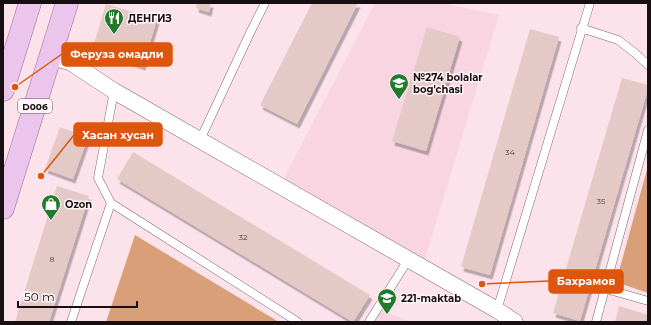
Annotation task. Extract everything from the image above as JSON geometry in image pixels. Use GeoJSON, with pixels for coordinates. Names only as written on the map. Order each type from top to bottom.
{"type":"FeatureCollection","features":[{"type":"Feature","properties":{"kind":"main road"},"geometry":{"type":"LineString","coordinates":[[3,90],[30,3]]}},
{"type":"Feature","properties":{"kind":"main road","name":"D006"},"geometry":{"type":"LineString","coordinates":[[3,208],[67,3]]}},
{"type":"Feature","properties":{"kind":"street"},"geometry":{"type":"LineString","coordinates":[[50,57],[70,62],[114,91],[497,310],[515,322]]}},
{"type":"Feature","properties":{"kind":"lane"},"geometry":{"type":"LineString","coordinates":[[200,140],[265,3]]}},
{"type":"Feature","properties":{"kind":"lane"},"geometry":{"type":"LineString","coordinates":[[497,310],[581,28],[590,3]]}},
{"type":"Feature","properties":{"kind":"lane"},"geometry":{"type":"LineString","coordinates":[[581,28],[618,40],[648,65]]}},
{"type":"Feature","properties":{"kind":"lane"},"geometry":{"type":"LineString","coordinates":[[114,91],[98,178],[111,203],[298,322]]}},
{"type":"Feature","properties":{"kind":"lane"},"geometry":{"type":"LineString","coordinates":[[596,322],[648,130]]}},
{"type":"Feature","properties":{"kind":"lane"},"geometry":{"type":"LineString","coordinates":[[71,322],[111,203]]}},
{"type":"Feature","properties":{"kind":"lane"},"geometry":{"type":"LineString","coordinates":[[369,322],[408,260]]}},
{"type":"Feature","properties":{"kind":"lane"},"geometry":{"type":"LineString","coordinates":[[606,289],[648,301]]}},
{"type":"Feature","properties":{"kind":"shaded area","name":"№274 bolalar bog'chasi"},"geometry":{"type":"Polygon","coordinates":[[[375,3],[441,3],[499,15],[425,259],[281,184],[375,3]]]}},
{"type":"Feature","properties":{"kind":"shaded area"},"geometry":{"type":"Polygon","coordinates":[[[648,166],[648,293],[616,282],[648,166]]]}},
{"type":"Feature","properties":{"kind":"shaded area"},"geometry":{"type":"Polygon","coordinates":[[[135,235],[279,322],[106,322],[135,235]]]}},
{"type":"Feature","properties":{"kind":"shaded area","name":"221-maktab"},"geometry":{"type":"Polygon","coordinates":[[[379,309],[411,322],[376,322],[379,309]]]}},
{"type":"Feature","properties":{"kind":"building"},"geometry":{"type":"Polygon","coordinates":[[[197,3],[211,3],[209,12],[196,8],[197,3]]]}},
{"type":"Feature","properties":{"kind":"building"},"geometry":{"type":"Polygon","coordinates":[[[312,3],[358,3],[297,124],[260,105],[312,3]]]}},
{"type":"Feature","properties":{"kind":"building"},"geometry":{"type":"Polygon","coordinates":[[[106,4],[157,19],[143,66],[92,50],[106,4]]]}},
{"type":"Feature","properties":{"kind":"building"},"geometry":{"type":"Polygon","coordinates":[[[427,27],[460,37],[426,151],[392,141],[427,27]]]}},
{"type":"Feature","properties":{"kind":"building"},"geometry":{"type":"Polygon","coordinates":[[[530,29],[559,37],[490,275],[461,267],[530,29]]]}},
{"type":"Feature","properties":{"kind":"building"},"geometry":{"type":"Polygon","coordinates":[[[622,78],[648,85],[648,89],[580,321],[553,313],[622,78]]]}},
{"type":"Feature","properties":{"kind":"building"},"geometry":{"type":"Polygon","coordinates":[[[60,127],[88,137],[73,179],[45,169],[60,127]]]}},
{"type":"Feature","properties":{"kind":"building"},"geometry":{"type":"Polygon","coordinates":[[[133,152],[370,295],[353,322],[117,179],[133,152]]]}},
{"type":"Feature","properties":{"kind":"building"},"geometry":{"type":"Polygon","coordinates":[[[57,186],[89,196],[49,322],[15,322],[57,186]]]}},
{"type":"Feature","properties":{"kind":"building"},"geometry":{"type":"Polygon","coordinates":[[[619,306],[648,315],[648,322],[615,322],[619,306]]]}},
{"type":"Feature","properties":{"kind":"place","name":"ДЕНГИЗ"},"geometry":{"type":"Point","coordinates":[114,35]}},
{"type":"Feature","properties":{"kind":"place","name":"Феруза омадли"},"geometry":{"type":"Point","coordinates":[15,87]}},
{"type":"Feature","properties":{"kind":"place","name":"№274 bolalar bog'chasi"},"geometry":{"type":"Point","coordinates":[399,100]}},
{"type":"Feature","properties":{"kind":"place","name":"Хасан хусан"},"geometry":{"type":"Point","coordinates":[41,176]}},
{"type":"Feature","properties":{"kind":"place","name":"Ozon"},"geometry":{"type":"Point","coordinates":[51,221]}},
{"type":"Feature","properties":{"kind":"place","name":"Бахрамов"},"geometry":{"type":"Point","coordinates":[482,284]}},
{"type":"Feature","properties":{"kind":"place","name":"221-maktab"},"geometry":{"type":"Point","coordinates":[387,315]}}]}
